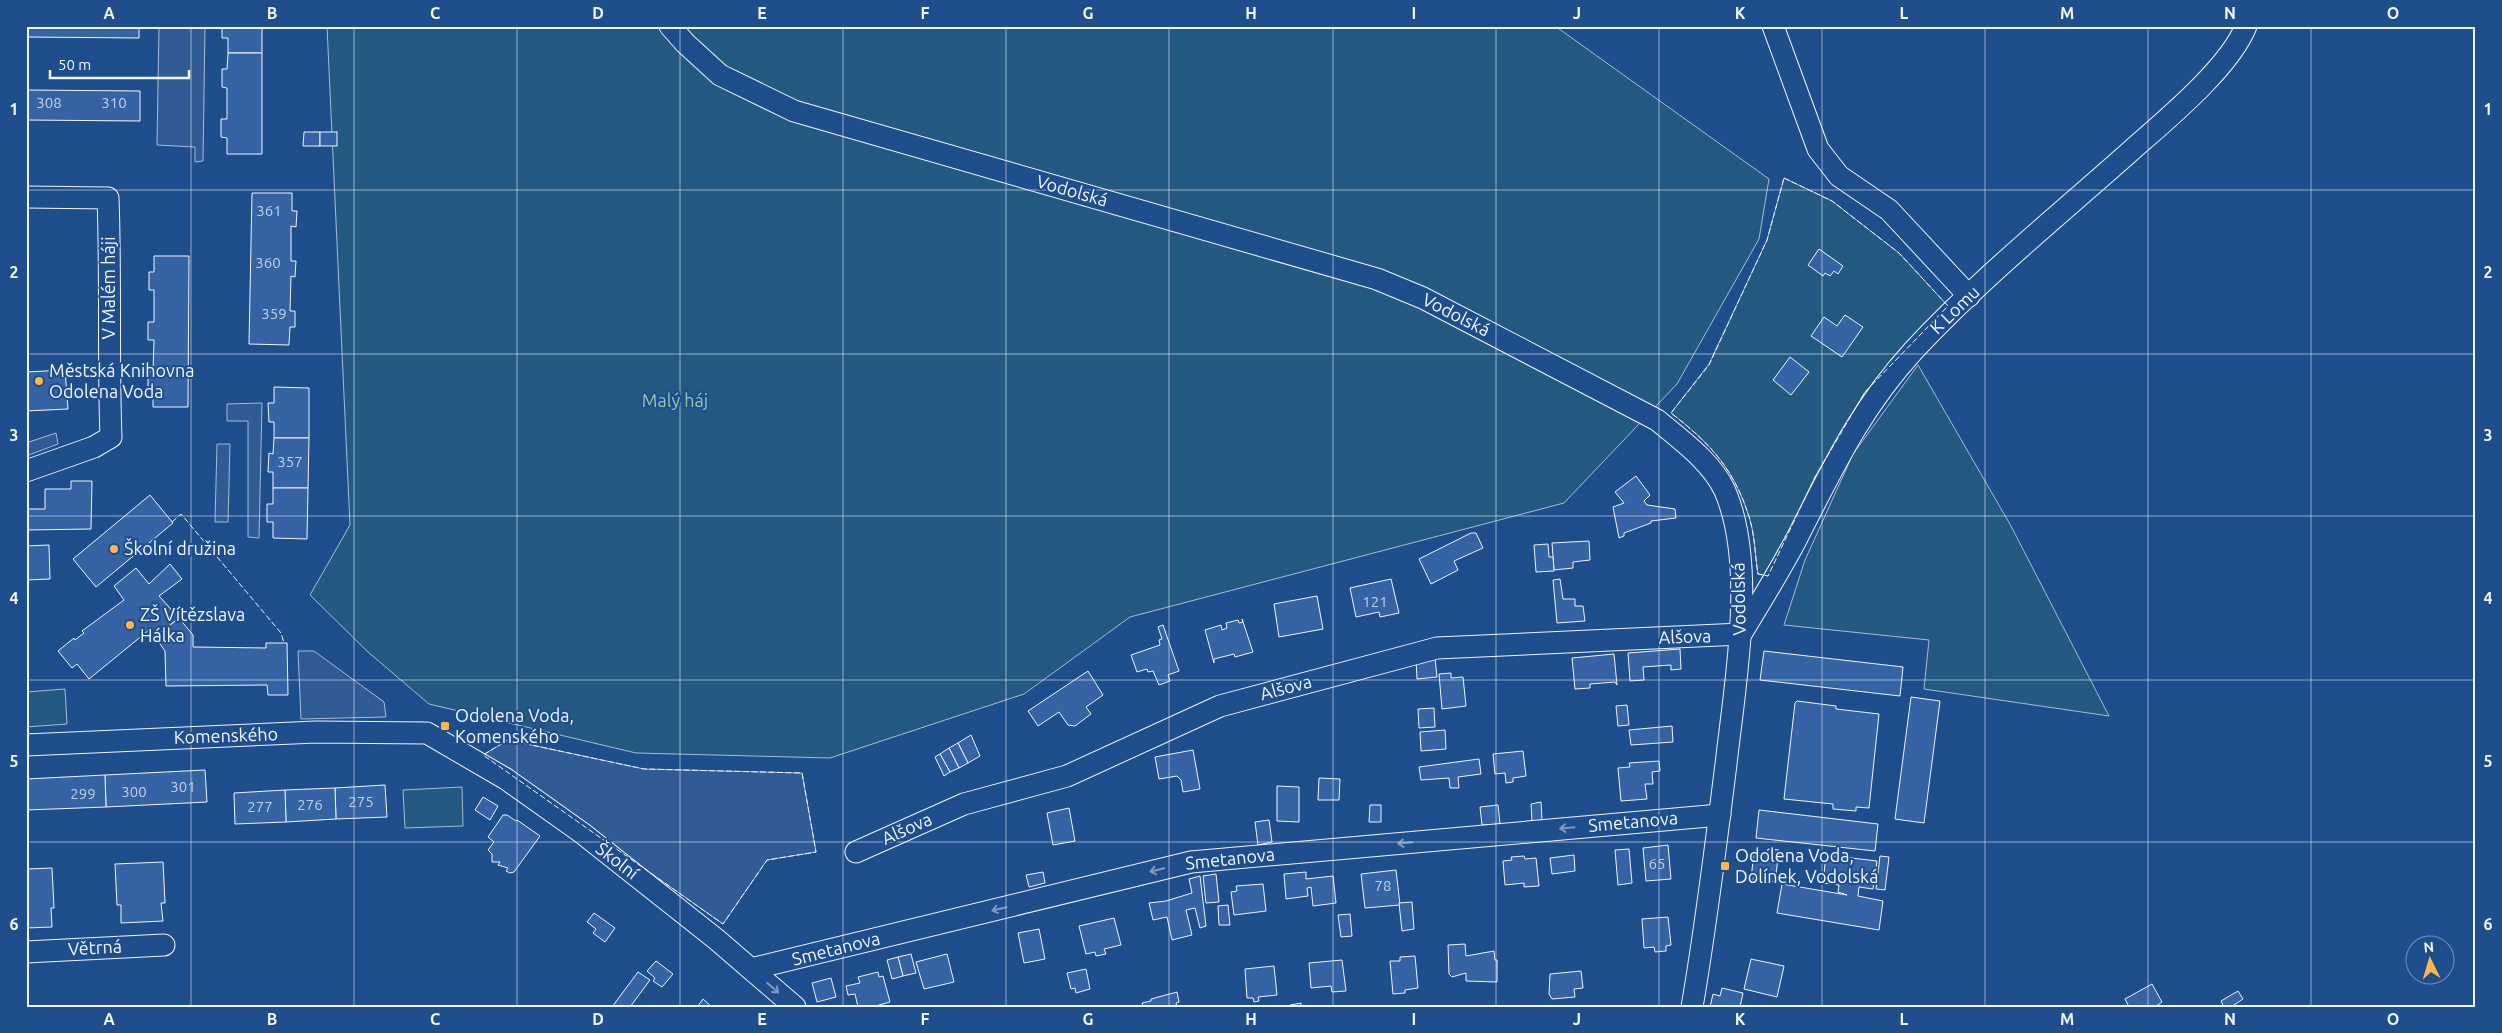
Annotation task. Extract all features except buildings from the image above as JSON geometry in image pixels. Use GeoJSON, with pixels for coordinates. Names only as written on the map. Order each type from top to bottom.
{"type":"FeatureCollection","features":[{"type":"Feature","properties":{"kind":"street","name":"Vodolská"},"geometry":{"type":"LineString","coordinates":[[670,26],[685,43],[720,74],[794,111],[1377,279],[1423,298],[1657,420],[1689,446],[1715,475],[1730,504],[1740,563],[1741,634],[1705,930],[1692,1007]]}},
{"type":"Feature","properties":{"kind":"street"},"geometry":{"type":"LineString","coordinates":[[1773,26],[1818,149],[1839,176],[1889,210],[1969,296]]}},
{"type":"Feature","properties":{"kind":"street","name":"K Lomu"},"geometry":{"type":"LineString","coordinates":[[1741,634],[1784,562],[1864,412],[1914,350],[1969,296],[2184,104],[2243,34]]}},
{"type":"Feature","properties":{"kind":"street","name":"V Malém háji"},"geometry":{"type":"LineString","coordinates":[[26,197],[108,198],[111,288],[110,437],[94,447],[26,471]]}},
{"type":"Feature","properties":{"kind":"street","name":"Alšova"},"geometry":{"type":"LineString","coordinates":[[856,852],[964,804],[1066,776],[1220,706],[1437,648],[1741,634]]}},
{"type":"Feature","properties":{"kind":"street","name":"Komenského"},"geometry":{"type":"LineString","coordinates":[[26,745],[316,732],[427,733]]}},
{"type":"Feature","properties":{"kind":"street","name":"Školní"},"geometry":{"type":"LineString","coordinates":[[427,733],[506,779],[582,833],[751,969],[795,1007]]}},
{"type":"Feature","properties":{"kind":"street","name":"Smetanova"},"geometry":{"type":"LineString","coordinates":[[751,969],[1191,862],[1720,815]]}},
{"type":"Feature","properties":{"kind":"street","name":"Větrná"},"geometry":{"type":"LineString","coordinates":[[26,952],[164,944]]}},
{"type":"Feature","properties":{"kind":"green space","name":"Malý háj"},"geometry":{"type":"Polygon","coordinates":[[[327,26],[1555,26],[1769,179],[1759,239],[1677,384],[1564,503],[1130,617],[1024,694],[830,758],[636,753],[429,704],[368,652],[310,595],[350,525],[327,26]]]}},
{"type":"Feature","properties":{"kind":"green space"},"geometry":{"type":"Polygon","coordinates":[[[1784,178],[1832,201],[1899,253],[1948,306],[1865,392],[1815,477],[1768,576],[1758,574],[1750,520],[1744,502],[1729,472],[1710,447],[1671,413],[1709,364],[1767,240],[1784,178]]]}},
{"type":"Feature","properties":{"kind":"green space"},"geometry":{"type":"Polygon","coordinates":[[[1918,365],[2011,526],[2109,716],[1924,689],[1929,640],[1784,625],[1805,560],[1853,454],[1918,365]]]}},
{"type":"Feature","properties":{"kind":"green space"},"geometry":{"type":"Polygon","coordinates":[[[65,689],[67,724],[26,727],[26,692],[65,689]]]}},
{"type":"Feature","properties":{"kind":"green space"},"geometry":{"type":"Polygon","coordinates":[[[462,787],[463,826],[405,828],[403,790],[462,787]]]}},
{"type":"Feature","properties":{"kind":"shaded area"},"geometry":{"type":"Polygon","coordinates":[[[159,26],[205,26],[203,161],[195,162],[195,147],[157,145],[159,26]]]}},
{"type":"Feature","properties":{"kind":"shaded area"},"geometry":{"type":"Polygon","coordinates":[[[262,403],[259,538],[248,537],[248,421],[227,421],[227,404],[262,403]]]}},
{"type":"Feature","properties":{"kind":"shaded area"},"geometry":{"type":"Polygon","coordinates":[[[56,433],[58,444],[26,456],[26,443],[56,433]]]}},
{"type":"Feature","properties":{"kind":"shaded area"},"geometry":{"type":"Polygon","coordinates":[[[217,444],[230,444],[228,522],[215,522],[217,444]]]}},
{"type":"Feature","properties":{"kind":"shaded area"},"geometry":{"type":"Polygon","coordinates":[[[298,651],[314,651],[384,702],[386,717],[301,719],[298,651]]]}},
{"type":"Feature","properties":{"kind":"shaded area"},"geometry":{"type":"Polygon","coordinates":[[[508,740],[644,769],[802,773],[816,852],[767,860],[723,924],[483,755],[508,740]]]}},
{"type":"Feature","properties":{"kind":"fence"},"geometry":{"type":"LineString","coordinates":[[1784,178],[1832,201],[1899,253],[1948,306],[1865,392],[1815,477],[1768,576],[1758,574],[1750,520],[1744,502],[1729,472],[1710,447],[1671,413],[1709,365],[1767,240],[1784,178]]}},
{"type":"Feature","properties":{"kind":"fence"},"geometry":{"type":"LineString","coordinates":[[172,522],[181,514],[281,633],[284,643]]}},
{"type":"Feature","properties":{"kind":"fence"},"geometry":{"type":"LineString","coordinates":[[508,740],[644,769],[802,773],[816,852],[767,860],[723,924],[483,755],[508,740]]}},
{"type":"Feature","properties":{"kind":"place","name":"Městská Knihovna Odolena Voda"},"geometry":{"type":"Point","coordinates":[39,381]}},
{"type":"Feature","properties":{"kind":"place","name":"Školní družina"},"geometry":{"type":"Point","coordinates":[114,549]}},
{"type":"Feature","properties":{"kind":"place","name":"ZŠ Vítězslava Hálka"},"geometry":{"type":"Point","coordinates":[130,625]}},
{"type":"Feature","properties":{"kind":"place","name":"Odolena Voda, Komenského"},"geometry":{"type":"Point","coordinates":[445,726]}},
{"type":"Feature","properties":{"kind":"place","name":"Odolena Voda, Dolínek, Vodolská"},"geometry":{"type":"Point","coordinates":[1725,866]}}]}
